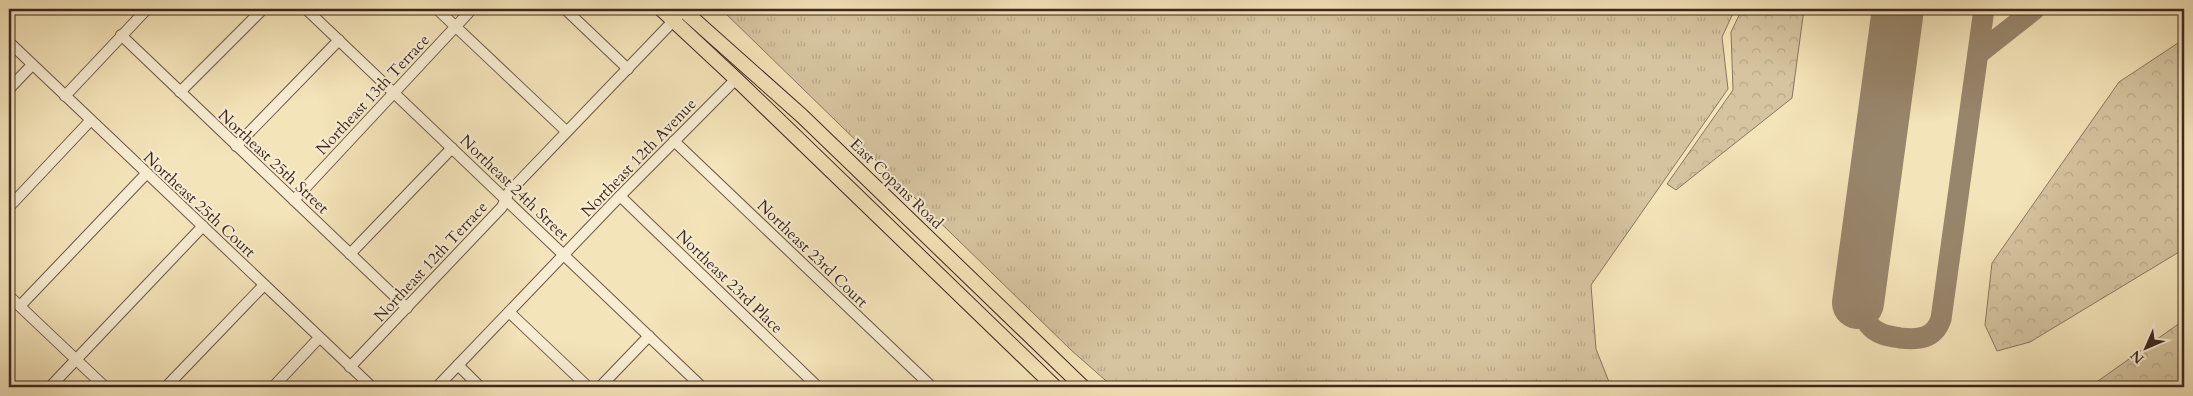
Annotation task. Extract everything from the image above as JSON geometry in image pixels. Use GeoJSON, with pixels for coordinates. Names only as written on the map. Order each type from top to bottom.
{"type":"FeatureCollection","features":[{"type":"Feature","properties":{"kind":"main road"},"geometry":{"type":"LineString","coordinates":[[661,9],[1055,387]]}},
{"type":"Feature","properties":{"kind":"main road","name":"East Copans Road"},"geometry":{"type":"LineString","coordinates":[[685,9],[802,116],[1083,387]]}},
{"type":"Feature","properties":{"kind":"street"},"geometry":{"type":"LineString","coordinates":[[65,96],[146,9]]}},
{"type":"Feature","properties":{"kind":"street"},"geometry":{"type":"LineString","coordinates":[[180,92],[262,9]]}},
{"type":"Feature","properties":{"kind":"street","name":"Northeast 24th Street"},"geometry":{"type":"LineString","coordinates":[[306,9],[702,387]]}},
{"type":"Feature","properties":{"kind":"street"},"geometry":{"type":"LineString","coordinates":[[438,9],[566,131]]}},
{"type":"Feature","properties":{"kind":"street","name":"Northeast 13th Terrace"},"geometry":{"type":"LineString","coordinates":[[294,200],[472,9]]}},
{"type":"Feature","properties":{"kind":"street"},"geometry":{"type":"LineString","coordinates":[[565,9],[628,69]]}},
{"type":"Feature","properties":{"kind":"street","name":"Northeast 12th Terrace"},"geometry":{"type":"LineString","coordinates":[[350,367],[502,207],[505,198],[566,131],[685,9]]}},
{"type":"Feature","properties":{"kind":"street","name":"Northeast 25th Street"},"geometry":{"type":"LineString","coordinates":[[121,36],[407,308]]}},
{"type":"Feature","properties":{"kind":"street"},"geometry":{"type":"LineString","coordinates":[[236,146],[339,40]]}},
{"type":"Feature","properties":{"kind":"street","name":"Northeast 25th Court"},"geometry":{"type":"LineString","coordinates":[[9,42],[372,387]]}},
{"type":"Feature","properties":{"kind":"street"},"geometry":{"type":"LineString","coordinates":[[9,89],[32,65]]}},
{"type":"Feature","properties":{"kind":"street","name":"Northeast 12th Avenue"},"geometry":{"type":"LineString","coordinates":[[437,387],[620,196],[736,79]]}},
{"type":"Feature","properties":{"kind":"street"},"geometry":{"type":"LineString","coordinates":[[9,207],[90,121]]}},
{"type":"Feature","properties":{"kind":"street","name":"Northeast 23rd Court"},"geometry":{"type":"LineString","coordinates":[[674,141],[932,387]]}},
{"type":"Feature","properties":{"kind":"street"},"geometry":{"type":"LineString","coordinates":[[350,254],[452,148]]}},
{"type":"Feature","properties":{"kind":"street"},"geometry":{"type":"LineString","coordinates":[[20,306],[146,174]]}},
{"type":"Feature","properties":{"kind":"street","name":"Northeast 23rd Place"},"geometry":{"type":"LineString","coordinates":[[620,196],[818,387]]}},
{"type":"Feature","properties":{"kind":"street"},"geometry":{"type":"LineString","coordinates":[[50,387],[203,226]]}},
{"type":"Feature","properties":{"kind":"street"},"geometry":{"type":"LineString","coordinates":[[166,387],[264,285]]}},
{"type":"Feature","properties":{"kind":"street"},"geometry":{"type":"LineString","coordinates":[[9,296],[104,387]]}},
{"type":"Feature","properties":{"kind":"street"},"geometry":{"type":"LineString","coordinates":[[509,312],[588,387]]}},
{"type":"Feature","properties":{"kind":"street"},"geometry":{"type":"LineString","coordinates":[[600,387],[649,336]]}},
{"type":"Feature","properties":{"kind":"street"},"geometry":{"type":"LineString","coordinates":[[273,387],[320,338]]}},
{"type":"Feature","properties":{"kind":"street"},"geometry":{"type":"LineString","coordinates":[[458,366],[480,387]]}},
{"type":"Feature","properties":{"kind":"green space"},"geometry":{"type":"Polygon","coordinates":[[[721,9],[1735,9],[1722,37],[1728,89],[1591,285],[1596,349],[1611,387],[1113,387],[1071,350],[721,9]]]}},
{"type":"Feature","properties":{"kind":"green space"},"geometry":{"type":"Polygon","coordinates":[[[1742,9],[1804,9],[1792,98],[1676,190],[1667,184],[1733,90],[1731,32],[1742,9]]]}},
{"type":"Feature","properties":{"kind":"green space"},"geometry":{"type":"Polygon","coordinates":[[[2184,39],[2184,249],[2030,342],[1997,351],[1985,325],[1992,263],[2119,82],[2184,39]]]}},
{"type":"Feature","properties":{"kind":"green space"},"geometry":{"type":"Polygon","coordinates":[[[2184,320],[2184,387],[2089,387],[2091,386],[2184,320]]]}},
{"type":"Feature","properties":{"kind":"taxiway"},"geometry":{"type":"LineString","coordinates":[[1858,303],[1871,327],[1892,337],[1913,339],[1925,337],[1938,326],[1941,319],[1984,9]]}},
{"type":"Feature","properties":{"kind":"taxiway"},"geometry":{"type":"LineString","coordinates":[[1978,54],[2035,9]]}},
{"type":"Feature","properties":{"kind":"runway"},"geometry":{"type":"LineString","coordinates":[[1858,303],[1898,9]]}}]}
